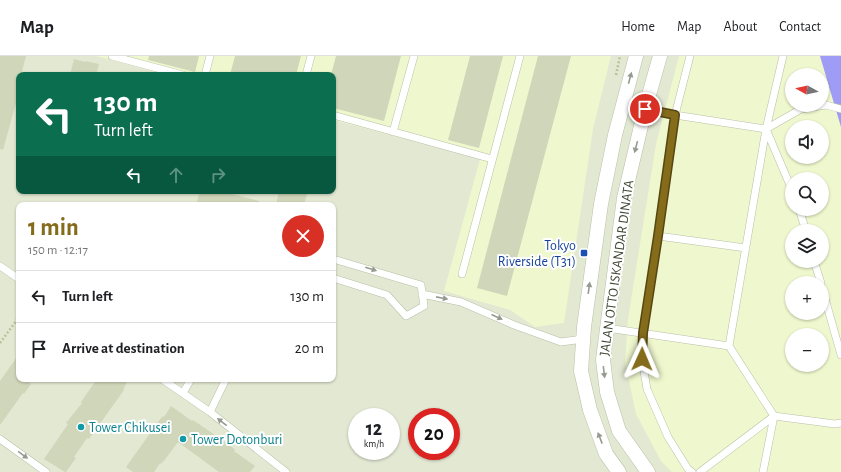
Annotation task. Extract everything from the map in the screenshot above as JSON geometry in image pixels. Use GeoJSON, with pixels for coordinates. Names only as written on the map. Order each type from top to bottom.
{"type":"FeatureCollection","features":[{"type":"Feature","properties":{"kind":"street","name":"JALAN OTTO ISKANDAR DINATA"},"geometry":{"type":"LineString","coordinates":[[619,472],[606,454],[590,410],[581,372],[584,327],[601,204],[615,135],[636,56]]}},
{"type":"Feature","properties":{"kind":"street","name":"JALAN OTTO ISKANDAR DINATA"},"geometry":{"type":"LineString","coordinates":[[648,472],[619,431],[607,392],[603,360],[624,198],[645,109],[660,56]]}},
{"type":"Feature","properties":{"kind":"lane"},"geometry":{"type":"LineString","coordinates":[[112,56],[172,72]]}},
{"type":"Feature","properties":{"kind":"lane"},"geometry":{"type":"LineString","coordinates":[[206,72],[210,56]]}},
{"type":"Feature","properties":{"kind":"lane"},"geometry":{"type":"LineString","coordinates":[[307,72],[311,56]]}},
{"type":"Feature","properties":{"kind":"lane"},"geometry":{"type":"LineString","coordinates":[[393,132],[414,56]]}},
{"type":"Feature","properties":{"kind":"lane"},"geometry":{"type":"LineString","coordinates":[[462,274],[520,56]]}},
{"type":"Feature","properties":{"kind":"lane"},"geometry":{"type":"LineString","coordinates":[[690,56],[675,115],[643,333],[642,359],[647,389],[668,437],[688,469],[692,472]]}},
{"type":"Feature","properties":{"kind":"lane"},"geometry":{"type":"LineString","coordinates":[[763,472],[774,416],[729,346],[766,129],[783,56]]}},
{"type":"Feature","properties":{"kind":"lane"},"geometry":{"type":"LineString","coordinates":[[645,109],[766,129],[801,109],[826,105],[841,109]]}},
{"type":"Feature","properties":{"kind":"lane"},"geometry":{"type":"LineString","coordinates":[[336,116],[492,158]]}},
{"type":"Feature","properties":{"kind":"lane"},"geometry":{"type":"LineString","coordinates":[[766,129],[785,174]]}},
{"type":"Feature","properties":{"kind":"lane"},"geometry":{"type":"LineString","coordinates":[[658,236],[746,248]]}},
{"type":"Feature","properties":{"kind":"lane"},"geometry":{"type":"LineString","coordinates":[[336,260],[421,284],[424,306],[406,316],[387,295],[336,279]]}},
{"type":"Feature","properties":{"kind":"lane"},"geometry":{"type":"LineString","coordinates":[[0,266],[16,277]]}},
{"type":"Feature","properties":{"kind":"lane"},"geometry":{"type":"LineString","coordinates":[[422,294],[461,302],[514,325],[561,342],[583,339]]}},
{"type":"Feature","properties":{"kind":"lane"},"geometry":{"type":"LineString","coordinates":[[829,313],[841,355]]}},
{"type":"Feature","properties":{"kind":"lane"},"geometry":{"type":"LineString","coordinates":[[607,328],[729,346]]}},
{"type":"Feature","properties":{"kind":"lane"},"geometry":{"type":"LineString","coordinates":[[166,382],[210,412],[286,472]]}},
{"type":"Feature","properties":{"kind":"lane"},"geometry":{"type":"LineString","coordinates":[[183,393],[189,382]]}},
{"type":"Feature","properties":{"kind":"lane"},"geometry":{"type":"LineString","coordinates":[[210,412],[225,382]]}},
{"type":"Feature","properties":{"kind":"lane"},"geometry":{"type":"LineString","coordinates":[[700,472],[774,416],[835,424],[841,423]]}},
{"type":"Feature","properties":{"kind":"lane"},"geometry":{"type":"LineString","coordinates":[[0,439],[46,472]]}},
{"type":"Feature","properties":{"kind":"path"},"geometry":{"type":"LineString","coordinates":[[0,343],[16,321]]}},
{"type":"Feature","properties":{"kind":"shaded area"},"geometry":{"type":"Polygon","coordinates":[[[0,56],[841,56],[841,472],[0,472],[0,56]]]}},
{"type":"Feature","properties":{"kind":"shaded area"},"geometry":{"type":"Polygon","coordinates":[[[96,56],[611,56],[593,129],[564,323],[535,327],[510,310],[444,291],[480,159],[336,121],[336,72],[156,72],[96,56]]]}},
{"type":"Feature","properties":{"kind":"shaded area"},"geometry":{"type":"Polygon","coordinates":[[[679,56],[841,56],[841,472],[672,472],[661,461],[636,414],[625,362],[628,319],[656,144],[679,56]]]}},
{"type":"Feature","properties":{"kind":"shaded area"},"geometry":{"type":"Polygon","coordinates":[[[820,56],[841,56],[841,127],[829,86],[829,68],[824,68],[820,56]]]}},
{"type":"Feature","properties":{"kind":"building"},"geometry":{"type":"Polygon","coordinates":[[[0,56],[26,56],[22,72],[16,72],[16,103],[3,150],[0,149],[0,56]]]}},
{"type":"Feature","properties":{"kind":"building"},"geometry":{"type":"Polygon","coordinates":[[[149,56],[199,56],[195,72],[148,60],[149,56]]]}},
{"type":"Feature","properties":{"kind":"building"},"geometry":{"type":"Polygon","coordinates":[[[235,56],[301,56],[297,72],[231,72],[235,56]]]}},
{"type":"Feature","properties":{"kind":"building"},"geometry":{"type":"Polygon","coordinates":[[[336,56],[401,56],[384,121],[336,109],[336,72],[332,72],[336,56]]]}},
{"type":"Feature","properties":{"kind":"building"},"geometry":{"type":"Polygon","coordinates":[[[470,56],[503,56],[479,148],[448,140],[470,56]]]}},
{"type":"Feature","properties":{"kind":"building"},"geometry":{"type":"Polygon","coordinates":[[[538,56],[571,56],[507,296],[477,288],[538,56]]]}},
{"type":"Feature","properties":{"kind":"building"},"geometry":{"type":"Polygon","coordinates":[[[74,59],[99,64],[97,72],[71,72],[74,59]]]}},
{"type":"Feature","properties":{"kind":"building"},"geometry":{"type":"Polygon","coordinates":[[[199,194],[232,194],[259,201],[259,202],[197,202],[199,194]]]}},
{"type":"Feature","properties":{"kind":"building"},"geometry":{"type":"Polygon","coordinates":[[[278,194],[307,194],[305,202],[277,202],[278,194]]]}},
{"type":"Feature","properties":{"kind":"building"},"geometry":{"type":"Polygon","coordinates":[[[16,358],[16,382],[29,382],[31,384],[0,425],[0,381],[16,358]]]}},
{"type":"Feature","properties":{"kind":"building","name":"Tower Chikusei"},"geometry":{"type":"Polygon","coordinates":[[[95,382],[127,382],[124,390],[89,439],[87,438],[74,457],[76,458],[65,472],[44,459],[68,424],[66,423],[82,403],[81,402],[95,382]]]}},
{"type":"Feature","properties":{"kind":"building","name":"Tower Dotonburi"},"geometry":{"type":"Polygon","coordinates":[[[171,406],[233,448],[235,450],[234,451],[255,466],[250,472],[219,472],[178,442],[154,472],[133,472],[126,467],[171,406]]]}},
{"type":"Feature","properties":{"kind":"place","name":"Tokyo Riverside (T31)"},"geometry":{"type":"Point","coordinates":[584,253]}},
{"type":"Feature","properties":{"kind":"place","name":"Tower Chikusei"},"geometry":{"type":"Point","coordinates":[81,427]}},
{"type":"Feature","properties":{"kind":"place","name":"Tower Dotonburi"},"geometry":{"type":"Point","coordinates":[183,439]}},
{"type":"Feature","properties":{"kind":"route"},"geometry":{"type":"LineString","coordinates":[[642,359],[643,333],[675,115],[645,109]]}}]}
